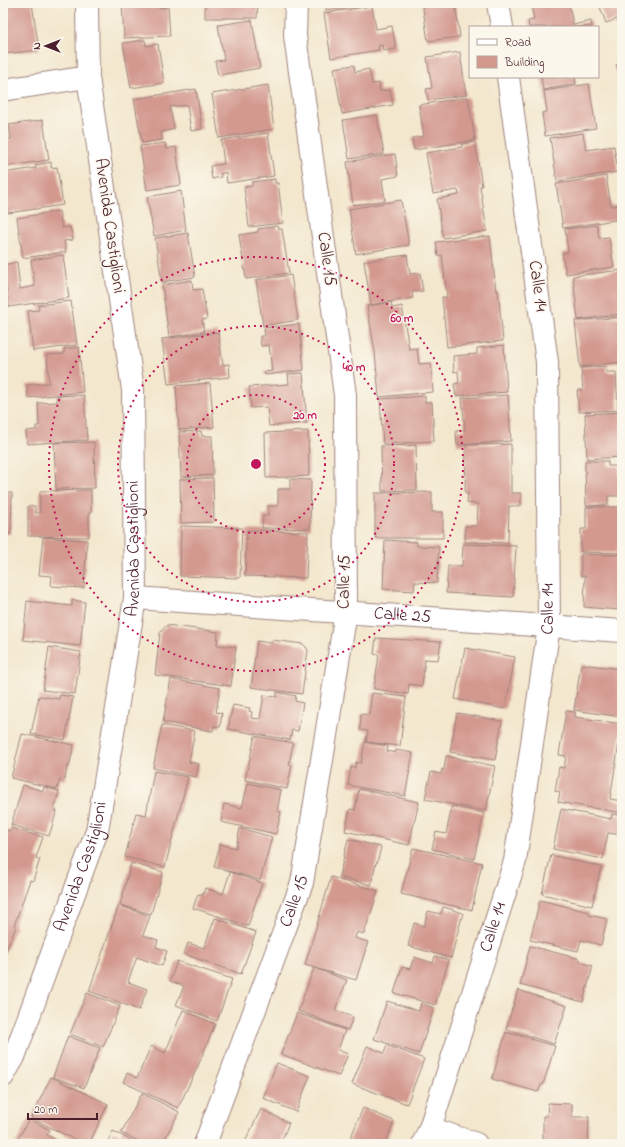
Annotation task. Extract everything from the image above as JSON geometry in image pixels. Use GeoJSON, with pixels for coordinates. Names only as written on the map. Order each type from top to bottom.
{"type":"FeatureCollection","features":[{"type":"Feature","properties":{"kind":"street","name":"Avenida Castiglioni"},"geometry":{"type":"LineString","coordinates":[[3,1076],[14,1057],[97,831],[135,598],[133,390],[88,77],[87,3]]}},
{"type":"Feature","properties":{"kind":"street","name":"Calle 15"},"geometry":{"type":"LineString","coordinates":[[205,1144],[302,883],[346,612],[345,395],[295,36],[296,3]]}},
{"type":"Feature","properties":{"kind":"street"},"geometry":{"type":"LineString","coordinates":[[498,3],[502,26]]}},
{"type":"Feature","properties":{"kind":"street"},"geometry":{"type":"LineString","coordinates":[[3,90],[88,77]]}},
{"type":"Feature","properties":{"kind":"street","name":"Calle 14"},"geometry":{"type":"LineString","coordinates":[[476,1144],[426,1136],[515,862],[550,626],[547,362],[508,78]]}},
{"type":"Feature","properties":{"kind":"street","name":"Calle 25"},"geometry":{"type":"LineString","coordinates":[[135,598],[622,631]]}},
{"type":"Feature","properties":{"kind":"building"},"geometry":{"type":"Polygon","coordinates":[[[3,3],[32,3],[39,50],[3,54],[3,3]]]}},
{"type":"Feature","properties":{"kind":"building"},"geometry":{"type":"Polygon","coordinates":[[[122,3],[157,3],[158,8],[168,7],[170,36],[124,38],[122,3]]]}},
{"type":"Feature","properties":{"kind":"building"},"geometry":{"type":"Polygon","coordinates":[[[205,3],[258,3],[257,18],[205,18],[205,3]]]}},
{"type":"Feature","properties":{"kind":"building"},"geometry":{"type":"Polygon","coordinates":[[[326,3],[360,3],[360,6],[326,10],[326,3]]]}},
{"type":"Feature","properties":{"kind":"building"},"geometry":{"type":"Polygon","coordinates":[[[422,3],[455,3],[460,37],[428,41],[422,3]]]}},
{"type":"Feature","properties":{"kind":"building"},"geometry":{"type":"Polygon","coordinates":[[[531,3],[569,3],[573,25],[591,21],[592,26],[529,26],[528,21],[534,20],[531,3]]]}},
{"type":"Feature","properties":{"kind":"building"},"geometry":{"type":"Polygon","coordinates":[[[614,3],[614,5],[622,3],[622,34],[617,19],[606,23],[600,7],[614,3]]]}},
{"type":"Feature","properties":{"kind":"building"},"geometry":{"type":"Polygon","coordinates":[[[372,6],[376,29],[392,26],[396,49],[383,51],[382,45],[378,46],[379,50],[331,58],[324,13],[372,6]]]}},
{"type":"Feature","properties":{"kind":"building"},"geometry":{"type":"Polygon","coordinates":[[[252,20],[260,68],[218,75],[215,61],[224,60],[218,25],[252,20]]]}},
{"type":"Feature","properties":{"kind":"building"},"geometry":{"type":"Polygon","coordinates":[[[145,40],[146,46],[158,44],[164,83],[131,88],[123,43],[145,40]]]}},
{"type":"Feature","properties":{"kind":"building"},"geometry":{"type":"Polygon","coordinates":[[[460,52],[466,95],[428,100],[426,89],[432,88],[427,57],[460,52]]]}},
{"type":"Feature","properties":{"kind":"building"},"geometry":{"type":"Polygon","coordinates":[[[622,63],[622,82],[616,65],[622,63]]]}},
{"type":"Feature","properties":{"kind":"building"},"geometry":{"type":"Polygon","coordinates":[[[354,65],[355,72],[369,69],[372,84],[379,83],[380,91],[390,90],[393,105],[342,114],[334,68],[354,65]]]}},
{"type":"Feature","properties":{"kind":"building"},"geometry":{"type":"Polygon","coordinates":[[[541,78],[575,78],[576,84],[543,90],[541,78]]]}},
{"type":"Feature","properties":{"kind":"building"},"geometry":{"type":"Polygon","coordinates":[[[589,84],[596,128],[545,136],[542,113],[547,112],[544,91],[589,84]]]}},
{"type":"Feature","properties":{"kind":"building"},"geometry":{"type":"Polygon","coordinates":[[[268,85],[274,129],[219,138],[212,94],[268,85]]]}},
{"type":"Feature","properties":{"kind":"building"},"geometry":{"type":"Polygon","coordinates":[[[196,89],[202,129],[191,131],[187,105],[170,107],[174,129],[161,132],[162,140],[142,143],[134,99],[196,89]]]}},
{"type":"Feature","properties":{"kind":"building"},"geometry":{"type":"Polygon","coordinates":[[[468,97],[475,140],[414,150],[412,138],[424,136],[419,105],[468,97]]]}},
{"type":"Feature","properties":{"kind":"building"},"geometry":{"type":"Polygon","coordinates":[[[377,115],[384,154],[349,159],[343,120],[377,115]]]}},
{"type":"Feature","properties":{"kind":"building"},"geometry":{"type":"Polygon","coordinates":[[[43,120],[49,160],[3,167],[3,140],[11,139],[9,125],[43,120]]]}},
{"type":"Feature","properties":{"kind":"building"},"geometry":{"type":"Polygon","coordinates":[[[268,133],[274,176],[227,183],[226,172],[220,174],[221,177],[212,179],[210,166],[224,164],[221,140],[268,133]]]}},
{"type":"Feature","properties":{"kind":"building"},"geometry":{"type":"Polygon","coordinates":[[[583,133],[586,150],[614,146],[618,172],[557,181],[550,138],[583,133]]]}},
{"type":"Feature","properties":{"kind":"building"},"geometry":{"type":"Polygon","coordinates":[[[475,142],[487,231],[443,238],[437,199],[459,195],[458,190],[433,194],[426,153],[462,147],[462,144],[475,142]]]}},
{"type":"Feature","properties":{"kind":"building"},"geometry":{"type":"Polygon","coordinates":[[[165,143],[166,149],[176,147],[181,185],[147,190],[140,146],[165,143]]]}},
{"type":"Feature","properties":{"kind":"building"},"geometry":{"type":"Polygon","coordinates":[[[395,154],[398,176],[382,179],[385,201],[353,205],[347,162],[395,154]]]}},
{"type":"Feature","properties":{"kind":"building"},"geometry":{"type":"Polygon","coordinates":[[[51,162],[51,168],[57,167],[63,205],[8,213],[3,173],[36,168],[36,165],[51,162]]]}},
{"type":"Feature","properties":{"kind":"building"},"geometry":{"type":"Polygon","coordinates":[[[606,176],[611,206],[622,205],[622,219],[563,228],[556,184],[606,176]]]}},
{"type":"Feature","properties":{"kind":"building"},"geometry":{"type":"Polygon","coordinates":[[[275,179],[275,183],[278,183],[283,223],[249,227],[244,187],[252,186],[252,182],[275,179]]]}},
{"type":"Feature","properties":{"kind":"building"},"geometry":{"type":"Polygon","coordinates":[[[181,191],[186,230],[154,236],[147,197],[181,191]]]}},
{"type":"Feature","properties":{"kind":"building"},"geometry":{"type":"Polygon","coordinates":[[[401,200],[409,245],[356,254],[349,209],[401,200]]]}},
{"type":"Feature","properties":{"kind":"building"},"geometry":{"type":"Polygon","coordinates":[[[59,211],[62,228],[70,227],[73,240],[64,241],[66,252],[23,258],[17,218],[59,211]]]}},
{"type":"Feature","properties":{"kind":"building"},"geometry":{"type":"Polygon","coordinates":[[[597,225],[599,238],[609,237],[614,267],[566,274],[562,253],[568,252],[565,229],[597,225]]]}},
{"type":"Feature","properties":{"kind":"building"},"geometry":{"type":"Polygon","coordinates":[[[277,226],[278,229],[282,229],[289,273],[246,279],[239,235],[258,232],[258,229],[277,226]]]}},
{"type":"Feature","properties":{"kind":"building"},"geometry":{"type":"Polygon","coordinates":[[[188,233],[195,277],[162,282],[155,238],[188,233]]]}},
{"type":"Feature","properties":{"kind":"building"},"geometry":{"type":"Polygon","coordinates":[[[490,236],[496,291],[498,290],[503,341],[447,347],[442,297],[447,297],[442,255],[438,256],[436,242],[490,236]]]}},
{"type":"Feature","properties":{"kind":"building"},"geometry":{"type":"Polygon","coordinates":[[[63,255],[69,298],[9,307],[3,265],[17,262],[20,289],[35,286],[31,260],[63,255]]]}},
{"type":"Feature","properties":{"kind":"building"},"geometry":{"type":"Polygon","coordinates":[[[407,255],[410,274],[420,273],[423,291],[412,292],[413,298],[371,305],[364,261],[407,255]]]}},
{"type":"Feature","properties":{"kind":"building"},"geometry":{"type":"Polygon","coordinates":[[[622,270],[622,314],[578,320],[573,276],[622,270]]]}},
{"type":"Feature","properties":{"kind":"building"},"geometry":{"type":"Polygon","coordinates":[[[291,275],[298,320],[263,326],[256,280],[291,275]]]}},
{"type":"Feature","properties":{"kind":"building"},"geometry":{"type":"Polygon","coordinates":[[[192,280],[193,290],[202,289],[207,319],[202,320],[204,332],[169,337],[162,285],[192,280]]]}},
{"type":"Feature","properties":{"kind":"building"},"geometry":{"type":"Polygon","coordinates":[[[71,301],[77,345],[33,351],[28,311],[39,310],[38,305],[71,301]]]}},
{"type":"Feature","properties":{"kind":"building"},"geometry":{"type":"Polygon","coordinates":[[[391,302],[392,308],[402,306],[409,349],[417,348],[419,364],[431,363],[433,392],[379,397],[375,352],[367,306],[391,302]]]}},
{"type":"Feature","properties":{"kind":"building"},"geometry":{"type":"Polygon","coordinates":[[[622,317],[622,362],[580,367],[575,321],[622,317]]]}},
{"type":"Feature","properties":{"kind":"building"},"geometry":{"type":"Polygon","coordinates":[[[299,324],[304,370],[265,375],[264,372],[272,371],[269,345],[261,346],[260,336],[265,336],[264,328],[299,324]]]}},
{"type":"Feature","properties":{"kind":"building"},"geometry":{"type":"Polygon","coordinates":[[[218,332],[223,365],[229,364],[230,377],[168,384],[162,339],[218,332]]]}},
{"type":"Feature","properties":{"kind":"building"},"geometry":{"type":"Polygon","coordinates":[[[504,345],[507,392],[456,396],[454,384],[459,383],[458,371],[454,372],[453,356],[477,354],[477,348],[504,345]]]}},
{"type":"Feature","properties":{"kind":"building"},"geometry":{"type":"Polygon","coordinates":[[[79,347],[83,392],[28,398],[27,385],[49,383],[47,355],[64,354],[64,349],[79,347]]]}},
{"type":"Feature","properties":{"kind":"building"},"geometry":{"type":"Polygon","coordinates":[[[606,366],[606,372],[616,372],[618,410],[579,412],[577,390],[583,390],[581,368],[606,366]]]}},
{"type":"Feature","properties":{"kind":"building"},"geometry":{"type":"Polygon","coordinates":[[[303,373],[307,423],[269,426],[267,407],[251,408],[249,387],[289,384],[288,374],[303,373]]]}},
{"type":"Feature","properties":{"kind":"building"},"geometry":{"type":"Polygon","coordinates":[[[210,383],[214,427],[179,430],[176,386],[210,383]]]}},
{"type":"Feature","properties":{"kind":"building"},"geometry":{"type":"Polygon","coordinates":[[[84,395],[87,440],[27,444],[26,431],[36,430],[36,426],[39,426],[38,403],[57,402],[57,396],[84,395]]]}},
{"type":"Feature","properties":{"kind":"building"},"geometry":{"type":"Polygon","coordinates":[[[508,395],[511,441],[457,445],[456,431],[465,430],[462,398],[508,395]]]}},
{"type":"Feature","properties":{"kind":"building"},"geometry":{"type":"Polygon","coordinates":[[[425,396],[425,402],[432,402],[434,441],[383,444],[380,399],[425,396]]]}},
{"type":"Feature","properties":{"kind":"building"},"geometry":{"type":"Polygon","coordinates":[[[622,412],[622,457],[587,459],[585,414],[622,412]]]}},
{"type":"Feature","properties":{"kind":"building"},"geometry":{"type":"Polygon","coordinates":[[[201,431],[202,436],[212,436],[213,475],[181,477],[179,432],[201,431]]]}},
{"type":"Feature","properties":{"kind":"building"},"geometry":{"type":"Polygon","coordinates":[[[308,431],[309,476],[266,478],[265,433],[308,431]]]}},
{"type":"Feature","properties":{"kind":"building"},"geometry":{"type":"Polygon","coordinates":[[[94,442],[95,488],[56,489],[54,443],[94,442]]]}},
{"type":"Feature","properties":{"kind":"building"},"geometry":{"type":"Polygon","coordinates":[[[511,444],[511,493],[521,493],[521,506],[509,506],[508,543],[465,542],[465,526],[477,526],[478,504],[467,503],[468,493],[465,493],[466,445],[511,444]]]}},
{"type":"Feature","properties":{"kind":"building"},"geometry":{"type":"Polygon","coordinates":[[[416,445],[417,490],[382,491],[381,446],[416,445]]]}},
{"type":"Feature","properties":{"kind":"building"},"geometry":{"type":"Polygon","coordinates":[[[585,461],[608,461],[608,466],[619,466],[620,496],[608,496],[608,505],[586,506],[585,461]]]}},
{"type":"Feature","properties":{"kind":"building"},"geometry":{"type":"Polygon","coordinates":[[[213,478],[214,522],[181,523],[180,479],[213,478]]]}},
{"type":"Feature","properties":{"kind":"building"},"geometry":{"type":"Polygon","coordinates":[[[290,479],[311,480],[310,529],[262,528],[263,516],[268,516],[268,506],[278,506],[278,489],[290,489],[290,479]]]}},
{"type":"Feature","properties":{"kind":"building"},"geometry":{"type":"Polygon","coordinates":[[[91,490],[89,537],[28,536],[28,506],[35,506],[35,513],[40,513],[40,491],[91,490]]]}},
{"type":"Feature","properties":{"kind":"building"},"geometry":{"type":"Polygon","coordinates":[[[432,492],[432,512],[443,512],[443,538],[375,538],[375,493],[432,492]]]}},
{"type":"Feature","properties":{"kind":"building"},"geometry":{"type":"Polygon","coordinates":[[[3,493],[12,493],[11,534],[3,534],[3,493]]]}},
{"type":"Feature","properties":{"kind":"building"},"geometry":{"type":"Polygon","coordinates":[[[586,507],[622,507],[621,553],[581,552],[581,529],[586,529],[586,507]]]}},
{"type":"Feature","properties":{"kind":"building"},"geometry":{"type":"Polygon","coordinates":[[[181,526],[242,528],[240,578],[180,576],[181,526]]]}},
{"type":"Feature","properties":{"kind":"building"},"geometry":{"type":"Polygon","coordinates":[[[247,530],[308,532],[306,578],[245,576],[247,530]]]}},
{"type":"Feature","properties":{"kind":"building"},"geometry":{"type":"Polygon","coordinates":[[[43,537],[87,540],[84,588],[51,586],[52,576],[39,575],[43,537]]]}},
{"type":"Feature","properties":{"kind":"building"},"geometry":{"type":"Polygon","coordinates":[[[385,540],[417,542],[417,546],[439,547],[437,583],[415,582],[414,591],[383,589],[385,540]]]}},
{"type":"Feature","properties":{"kind":"building"},"geometry":{"type":"Polygon","coordinates":[[[463,544],[516,546],[513,597],[446,593],[448,566],[462,566],[463,544]]]}},
{"type":"Feature","properties":{"kind":"building"},"geometry":{"type":"Polygon","coordinates":[[[581,554],[622,555],[622,603],[618,603],[618,610],[584,607],[585,576],[581,576],[581,554]]]}},
{"type":"Feature","properties":{"kind":"building"},"geometry":{"type":"Polygon","coordinates":[[[72,600],[85,602],[80,646],[23,640],[27,601],[72,606],[72,600]]]}},
{"type":"Feature","properties":{"kind":"building"},"geometry":{"type":"Polygon","coordinates":[[[167,625],[218,632],[217,645],[236,647],[231,686],[155,675],[160,633],[167,625]]]}},
{"type":"Feature","properties":{"kind":"building"},"geometry":{"type":"Polygon","coordinates":[[[376,638],[441,642],[438,660],[425,659],[422,686],[409,684],[408,694],[374,689],[379,655],[374,654],[376,638]]]}},
{"type":"Feature","properties":{"kind":"building"},"geometry":{"type":"Polygon","coordinates":[[[272,640],[303,644],[308,650],[302,694],[251,687],[257,641],[271,643],[272,640]]]}},
{"type":"Feature","properties":{"kind":"building"},"geometry":{"type":"Polygon","coordinates":[[[49,647],[81,652],[75,694],[43,690],[49,647]]]}},
{"type":"Feature","properties":{"kind":"building"},"geometry":{"type":"Polygon","coordinates":[[[465,648],[515,657],[505,709],[455,699],[465,648]]]}},
{"type":"Feature","properties":{"kind":"building"},"geometry":{"type":"Polygon","coordinates":[[[581,664],[622,669],[622,717],[574,710],[581,664]]]}},
{"type":"Feature","properties":{"kind":"building"},"geometry":{"type":"Polygon","coordinates":[[[171,679],[220,688],[216,712],[222,713],[220,727],[214,726],[213,731],[163,722],[171,679]]]}},
{"type":"Feature","properties":{"kind":"building"},"geometry":{"type":"Polygon","coordinates":[[[277,692],[296,696],[295,701],[303,703],[298,731],[292,730],[290,740],[228,729],[233,705],[250,708],[249,711],[252,712],[251,718],[260,719],[264,695],[277,697],[277,692]]]}},
{"type":"Feature","properties":{"kind":"building"},"geometry":{"type":"Polygon","coordinates":[[[372,693],[406,697],[400,746],[366,742],[368,731],[360,730],[361,714],[369,715],[372,693]]]}},
{"type":"Feature","properties":{"kind":"building"},"geometry":{"type":"Polygon","coordinates":[[[60,695],[73,697],[65,740],[31,734],[39,696],[59,699],[60,695]]]}},
{"type":"Feature","properties":{"kind":"building"},"geometry":{"type":"Polygon","coordinates":[[[566,711],[575,712],[575,717],[622,724],[610,799],[622,801],[622,813],[558,802],[560,792],[555,791],[559,767],[564,768],[566,756],[559,755],[566,711]]]}},
{"type":"Feature","properties":{"kind":"building"},"geometry":{"type":"Polygon","coordinates":[[[457,713],[502,721],[495,760],[450,752],[457,713]]]}},
{"type":"Feature","properties":{"kind":"building"},"geometry":{"type":"Polygon","coordinates":[[[162,725],[195,731],[189,762],[199,764],[196,777],[153,768],[162,725]]]}},
{"type":"Feature","properties":{"kind":"building"},"geometry":{"type":"Polygon","coordinates":[[[22,734],[74,745],[69,767],[67,766],[65,780],[60,779],[57,789],[11,778],[22,734]]]}},
{"type":"Feature","properties":{"kind":"building"},"geometry":{"type":"Polygon","coordinates":[[[255,736],[293,743],[289,765],[292,765],[287,789],[245,780],[255,736]]]}},
{"type":"Feature","properties":{"kind":"building"},"geometry":{"type":"Polygon","coordinates":[[[365,742],[388,746],[387,751],[395,753],[396,750],[413,753],[405,796],[348,785],[351,767],[355,768],[356,762],[361,763],[365,742]]]}},
{"type":"Feature","properties":{"kind":"building"},"geometry":{"type":"Polygon","coordinates":[[[446,756],[495,766],[486,811],[425,799],[431,772],[441,774],[442,769],[444,770],[446,756]]]}},
{"type":"Feature","properties":{"kind":"building"},"geometry":{"type":"Polygon","coordinates":[[[154,771],[188,777],[165,867],[125,857],[136,813],[146,815],[154,771]]]}},
{"type":"Feature","properties":{"kind":"building"},"geometry":{"type":"Polygon","coordinates":[[[248,783],[281,790],[277,811],[281,812],[276,834],[221,822],[224,804],[242,808],[248,783]]]}},
{"type":"Feature","properties":{"kind":"building"},"geometry":{"type":"Polygon","coordinates":[[[23,785],[43,791],[44,787],[59,791],[54,810],[57,810],[49,836],[11,825],[23,785]]]}},
{"type":"Feature","properties":{"kind":"building"},"geometry":{"type":"Polygon","coordinates":[[[359,789],[419,802],[409,845],[345,831],[350,809],[355,810],[359,789]]]}},
{"type":"Feature","properties":{"kind":"building"},"geometry":{"type":"Polygon","coordinates":[[[452,806],[484,813],[474,859],[432,849],[436,832],[446,834],[452,806]]]}},
{"type":"Feature","properties":{"kind":"building"},"geometry":{"type":"Polygon","coordinates":[[[561,809],[611,819],[612,814],[622,816],[622,835],[608,833],[603,859],[553,849],[561,809]]]}},
{"type":"Feature","properties":{"kind":"building"},"geometry":{"type":"Polygon","coordinates":[[[11,828],[43,837],[36,858],[40,859],[33,881],[30,880],[14,926],[16,927],[3,958],[3,829],[10,831],[11,828]]]}},
{"type":"Feature","properties":{"kind":"building"},"geometry":{"type":"Polygon","coordinates":[[[240,828],[272,837],[260,880],[214,867],[220,844],[236,848],[240,828]]]}},
{"type":"Feature","properties":{"kind":"building"},"geometry":{"type":"Polygon","coordinates":[[[348,839],[381,847],[371,885],[339,877],[348,839]]]}},
{"type":"Feature","properties":{"kind":"building"},"geometry":{"type":"Polygon","coordinates":[[[413,848],[482,863],[472,910],[401,894],[413,848]]]}},
{"type":"Feature","properties":{"kind":"building"},"geometry":{"type":"Polygon","coordinates":[[[551,855],[601,867],[592,906],[542,894],[551,855]]]}},
{"type":"Feature","properties":{"kind":"building"},"geometry":{"type":"Polygon","coordinates":[[[131,863],[163,872],[151,914],[120,905],[131,863]]]}},
{"type":"Feature","properties":{"kind":"building"},"geometry":{"type":"Polygon","coordinates":[[[230,872],[262,883],[248,926],[193,908],[198,894],[203,895],[205,888],[223,894],[230,872]]]}},
{"type":"Feature","properties":{"kind":"building"},"geometry":{"type":"Polygon","coordinates":[[[331,877],[378,891],[364,934],[357,932],[355,938],[368,942],[356,980],[305,965],[331,877]]]}},
{"type":"Feature","properties":{"kind":"building"},"geometry":{"type":"Polygon","coordinates":[[[540,900],[589,912],[589,915],[607,919],[601,945],[581,940],[578,951],[530,940],[540,900]]]}},
{"type":"Feature","properties":{"kind":"building"},"geometry":{"type":"Polygon","coordinates":[[[119,905],[150,916],[143,935],[158,940],[156,947],[167,951],[162,966],[137,957],[128,982],[147,989],[139,1010],[89,991],[119,905]]]}},
{"type":"Feature","properties":{"kind":"building"},"geometry":{"type":"Polygon","coordinates":[[[443,907],[463,913],[451,958],[408,946],[414,923],[424,926],[428,911],[441,914],[443,907]]]}},
{"type":"Feature","properties":{"kind":"building"},"geometry":{"type":"Polygon","coordinates":[[[215,918],[256,932],[241,974],[184,954],[188,943],[204,948],[215,918]]]}},
{"type":"Feature","properties":{"kind":"building"},"geometry":{"type":"Polygon","coordinates":[[[530,946],[580,959],[580,962],[593,966],[583,1002],[520,985],[530,946]]]}},
{"type":"Feature","properties":{"kind":"building"},"geometry":{"type":"Polygon","coordinates":[[[435,956],[449,960],[435,1005],[394,993],[402,967],[410,969],[414,957],[433,963],[435,956]]]}},
{"type":"Feature","properties":{"kind":"building"},"geometry":{"type":"Polygon","coordinates":[[[177,961],[232,979],[217,1021],[176,1005],[184,986],[170,981],[177,961]]]}},
{"type":"Feature","properties":{"kind":"building"},"geometry":{"type":"Polygon","coordinates":[[[314,968],[347,980],[335,1010],[353,1017],[348,1030],[298,1011],[314,968]]]}},
{"type":"Feature","properties":{"kind":"building"},"geometry":{"type":"Polygon","coordinates":[[[518,990],[567,1006],[554,1044],[506,1029],[518,990]]]}},
{"type":"Feature","properties":{"kind":"building"},"geometry":{"type":"Polygon","coordinates":[[[87,993],[120,1006],[103,1047],[70,1034],[87,993]]]}},
{"type":"Feature","properties":{"kind":"building"},"geometry":{"type":"Polygon","coordinates":[[[387,1001],[419,1011],[421,1003],[434,1008],[419,1054],[374,1039],[387,1001]]]}},
{"type":"Feature","properties":{"kind":"building"},"geometry":{"type":"Polygon","coordinates":[[[183,1010],[215,1024],[198,1066],[178,1108],[123,1082],[127,1073],[137,1078],[151,1046],[165,1053],[183,1010]]]}},
{"type":"Feature","properties":{"kind":"building"},"geometry":{"type":"Polygon","coordinates":[[[297,1013],[345,1030],[338,1050],[348,1054],[339,1076],[281,1054],[297,1013]]]}},
{"type":"Feature","properties":{"kind":"building"},"geometry":{"type":"Polygon","coordinates":[[[506,1032],[555,1046],[543,1085],[541,1085],[538,1092],[492,1079],[506,1032]]]}},
{"type":"Feature","properties":{"kind":"building"},"geometry":{"type":"Polygon","coordinates":[[[68,1036],[100,1048],[84,1088],[53,1077],[68,1036]]]}},
{"type":"Feature","properties":{"kind":"building"},"geometry":{"type":"Polygon","coordinates":[[[387,1045],[424,1059],[407,1104],[352,1084],[367,1046],[384,1053],[387,1045]]]}},
{"type":"Feature","properties":{"kind":"building"},"geometry":{"type":"Polygon","coordinates":[[[277,1063],[310,1076],[296,1112],[263,1098],[277,1063]]]}},
{"type":"Feature","properties":{"kind":"building"},"geometry":{"type":"Polygon","coordinates":[[[51,1077],[108,1104],[89,1144],[84,1144],[31,1118],[51,1077]]]}},
{"type":"Feature","properties":{"kind":"building"},"geometry":{"type":"Polygon","coordinates":[[[142,1093],[179,1112],[162,1144],[145,1144],[121,1133],[142,1093]]]}},
{"type":"Feature","properties":{"kind":"building"},"geometry":{"type":"Polygon","coordinates":[[[548,1103],[572,1104],[572,1117],[589,1117],[588,1144],[543,1144],[543,1116],[547,1116],[548,1103]]]}},
{"type":"Feature","properties":{"kind":"building"},"geometry":{"type":"Polygon","coordinates":[[[363,1108],[394,1121],[385,1144],[348,1144],[363,1108]]]}},
{"type":"Feature","properties":{"kind":"building"},"geometry":{"type":"Polygon","coordinates":[[[261,1109],[289,1123],[280,1144],[244,1144],[261,1109]]]}},
{"type":"Feature","properties":{"kind":"building"},"geometry":{"type":"Polygon","coordinates":[[[29,1119],[50,1130],[47,1135],[64,1144],[15,1144],[29,1119]]]}},
{"type":"Feature","properties":{"kind":"building"},"geometry":{"type":"Polygon","coordinates":[[[113,1131],[138,1144],[106,1144],[113,1131]]]}}]}
